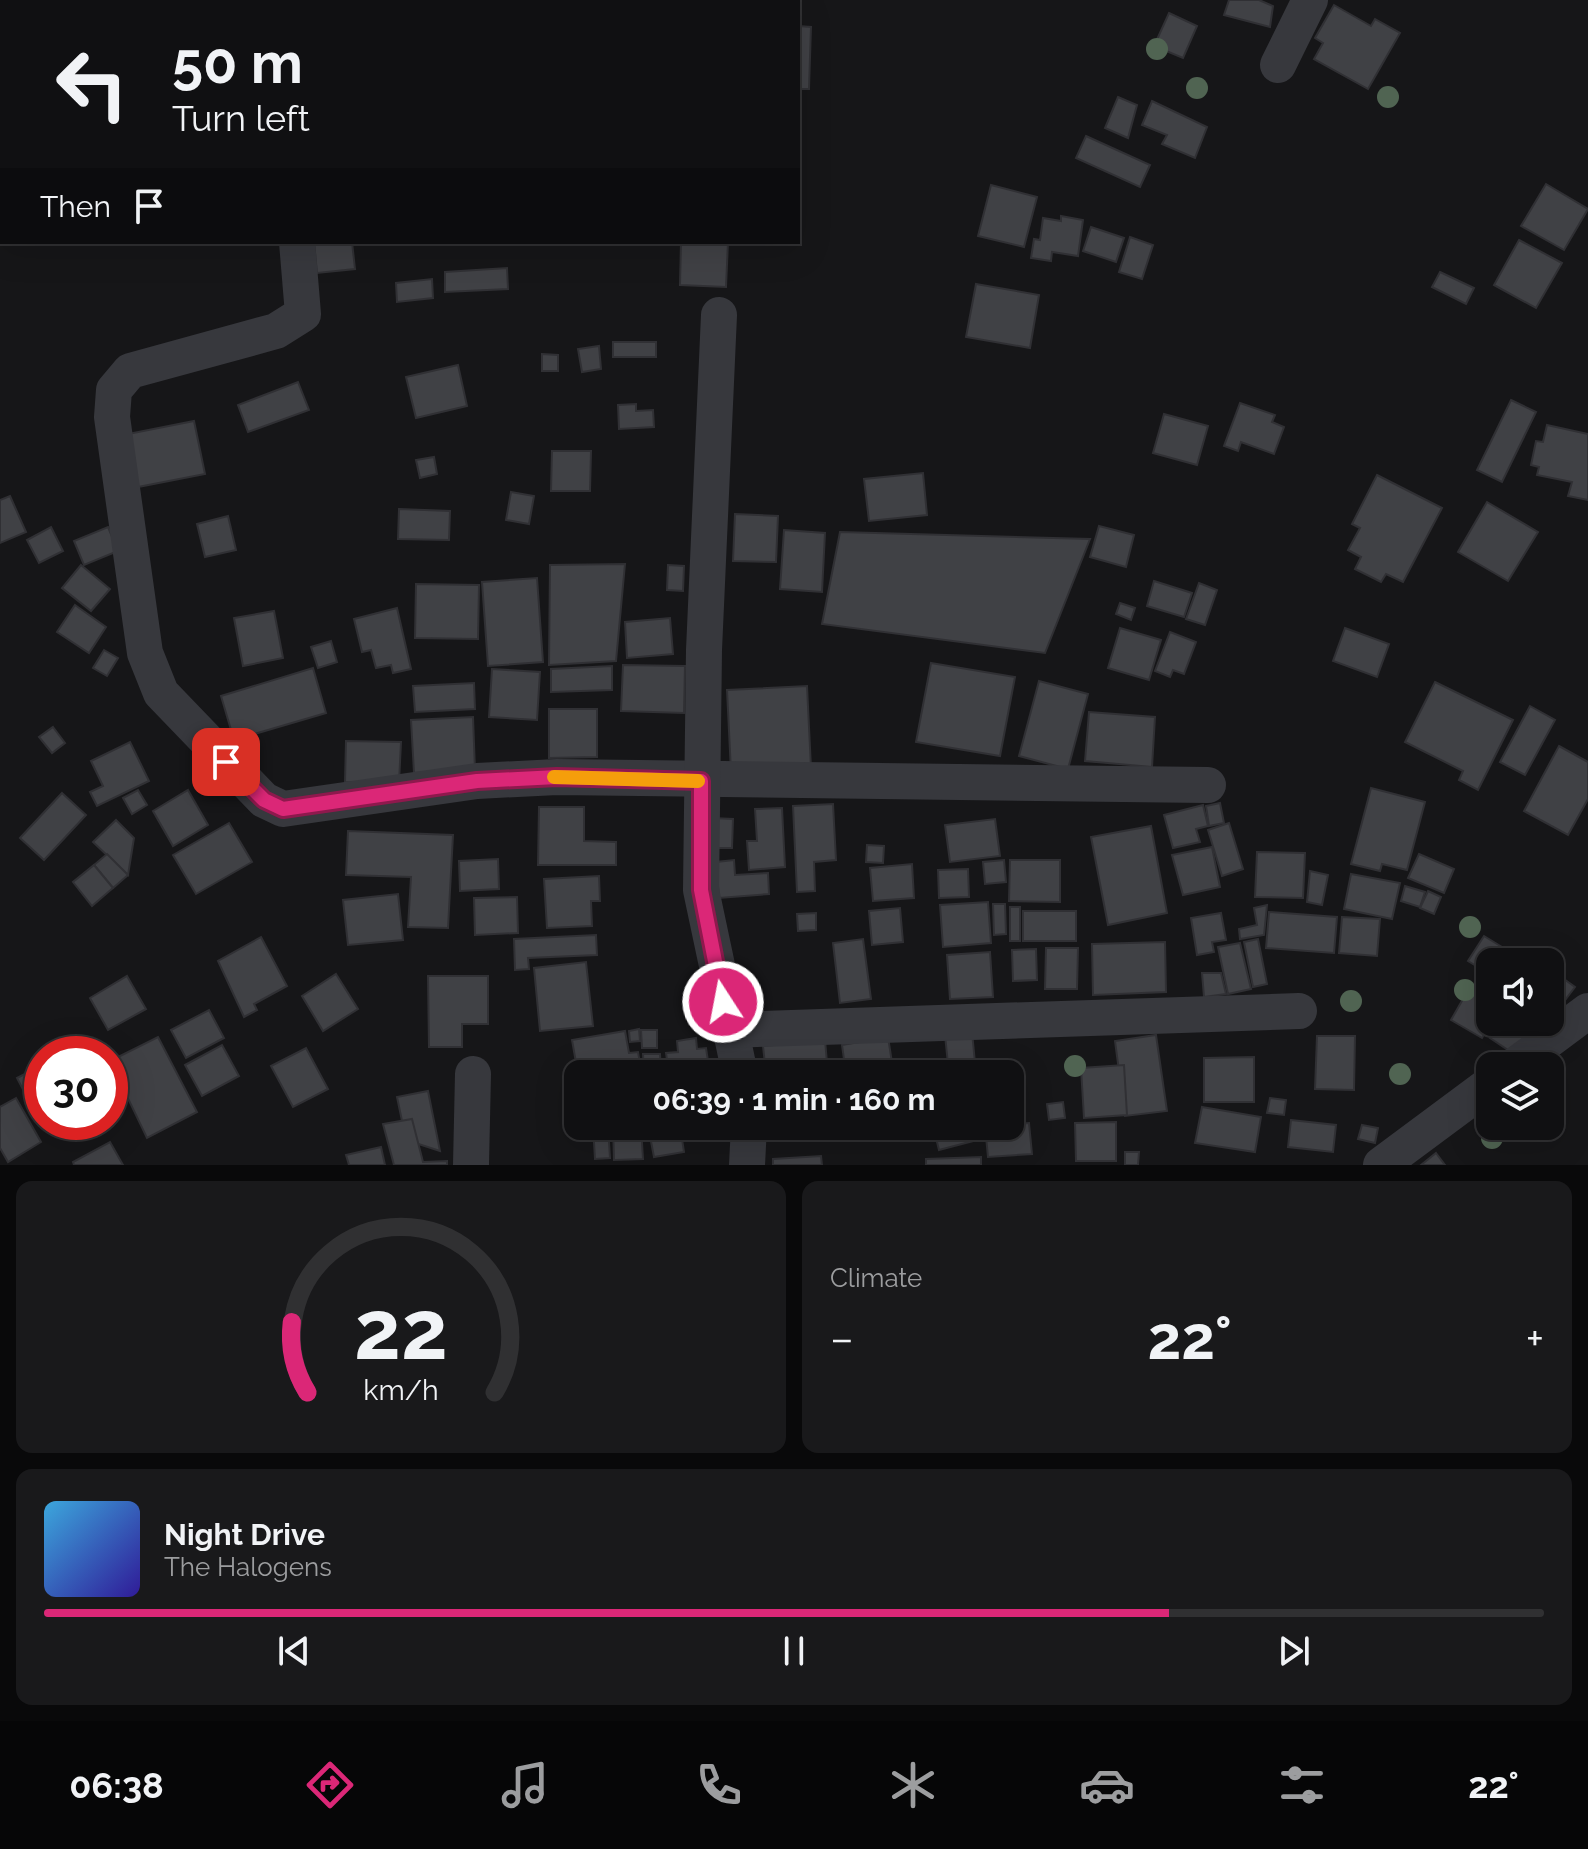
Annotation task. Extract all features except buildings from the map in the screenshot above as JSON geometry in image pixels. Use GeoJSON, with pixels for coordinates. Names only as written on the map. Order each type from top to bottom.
{"type":"FeatureCollection","features":[{"type":"Feature","properties":{"kind":"street"},"geometry":{"type":"LineString","coordinates":[[1278,65],[1310,0]]}},
{"type":"Feature","properties":{"kind":"street"},"geometry":{"type":"LineString","coordinates":[[297,244],[303,314],[276,331],[130,371],[114,390],[112,417],[145,653],[161,693],[264,800],[283,809],[477,781],[557,777],[1208,785]]}},
{"type":"Feature","properties":{"kind":"street"},"geometry":{"type":"LineString","coordinates":[[719,315],[701,781],[701,890],[736,1060]]}},
{"type":"Feature","properties":{"kind":"street"},"geometry":{"type":"LineString","coordinates":[[729,1030],[1299,1011]]}},
{"type":"Feature","properties":{"kind":"street"},"geometry":{"type":"LineString","coordinates":[[1533,1052],[1588,1011]]}},
{"type":"Feature","properties":{"kind":"street"},"geometry":{"type":"LineString","coordinates":[[471,1165],[473,1074]]}},
{"type":"Feature","properties":{"kind":"street"},"geometry":{"type":"LineString","coordinates":[[1381,1165],[1476,1094]]}},
{"type":"Feature","properties":{"kind":"street"},"geometry":{"type":"LineString","coordinates":[[747,1165],[748,1140]]}},
{"type":"Feature","properties":{"kind":"slow traffic"},"geometry":{"type":"LineString","coordinates":[[554,777],[698,781]]}},
{"type":"Feature","properties":{"kind":"route"},"geometry":{"type":"LineString","coordinates":[[226,762],[264,800],[283,809],[477,781],[557,777],[701,781],[701,890],[723,1002]]}}]}
